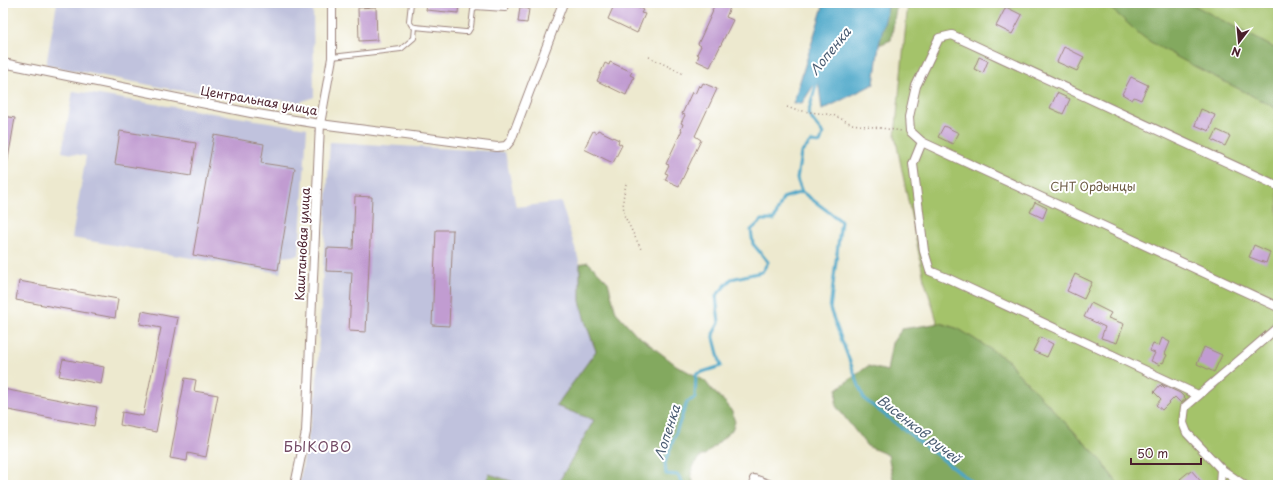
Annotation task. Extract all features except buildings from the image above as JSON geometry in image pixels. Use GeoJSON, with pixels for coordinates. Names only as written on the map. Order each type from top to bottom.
{"type":"FeatureCollection","features":[{"type":"Feature","properties":{"kind":"street","name":"Каштановая улица"},"geometry":{"type":"LineString","coordinates":[[295,485],[306,432],[320,124],[332,58],[332,3]]}},
{"type":"Feature","properties":{"kind":"street","name":"Центральная улица"},"geometry":{"type":"LineString","coordinates":[[3,63],[243,112],[320,124],[497,147],[506,146],[511,140],[563,3]]}},
{"type":"Feature","properties":{"kind":"street"},"geometry":{"type":"LineString","coordinates":[[1278,186],[952,35],[939,38],[916,86],[909,117],[909,124],[910,131],[922,142],[1278,307]]}},
{"type":"Feature","properties":{"kind":"street"},"geometry":{"type":"LineString","coordinates":[[922,142],[913,164],[924,251],[930,271],[1198,395]]}},
{"type":"Feature","properties":{"kind":"street"},"geometry":{"type":"LineString","coordinates":[[1244,485],[1221,469],[1186,433],[1183,423],[1185,407],[1278,327]]}},
{"type":"Feature","properties":{"kind":"street"},"geometry":{"type":"LineString","coordinates":[[1220,485],[1221,469]]}},
{"type":"Feature","properties":{"kind":"street"},"geometry":{"type":"LineString","coordinates":[[754,479],[771,485]]}},
{"type":"Feature","properties":{"kind":"lane"},"geometry":{"type":"LineString","coordinates":[[411,3],[410,21],[412,26],[468,32],[471,27],[473,10],[475,8],[505,9],[509,3]]}},
{"type":"Feature","properties":{"kind":"lane"},"geometry":{"type":"LineString","coordinates":[[332,58],[401,49],[414,38],[415,27]]}},
{"type":"Feature","properties":{"kind":"path"},"geometry":{"type":"LineString","coordinates":[[649,57],[682,73]]}},
{"type":"Feature","properties":{"kind":"path"},"geometry":{"type":"LineString","coordinates":[[787,107],[795,110],[833,115],[852,124],[906,132]]}},
{"type":"Feature","properties":{"kind":"path"},"geometry":{"type":"LineString","coordinates":[[626,184],[623,200],[624,215],[642,251]]}},
{"type":"Feature","properties":{"kind":"shaded area"},"geometry":{"type":"Polygon","coordinates":[[[57,3],[313,3],[314,97],[300,102],[176,90],[46,65],[57,3]]]}},
{"type":"Feature","properties":{"kind":"shaded area"},"geometry":{"type":"Polygon","coordinates":[[[73,91],[307,128],[299,255],[283,257],[280,273],[72,238],[86,156],[62,152],[73,91]]]}},
{"type":"Feature","properties":{"kind":"shaded area"},"geometry":{"type":"Polygon","coordinates":[[[330,142],[505,152],[516,207],[561,202],[580,264],[580,301],[585,321],[596,351],[557,406],[594,420],[557,485],[526,485],[489,474],[485,485],[299,485],[316,394],[330,142]]]}},
{"type":"Feature","properties":{"kind":"green space"},"geometry":{"type":"Polygon","coordinates":[[[889,3],[897,3],[891,40],[879,45],[889,3]]]}},
{"type":"Feature","properties":{"kind":"green space","name":"СНТ Ордынцы"},"geometry":{"type":"Polygon","coordinates":[[[908,3],[1278,3],[1278,485],[1119,485],[1103,462],[1015,370],[1009,361],[938,324],[924,279],[895,136],[908,3]]]}},
{"type":"Feature","properties":{"kind":"green space"},"geometry":{"type":"Polygon","coordinates":[[[1101,3],[1190,3],[1278,50],[1278,110],[1154,44],[1115,12],[1101,3]]]}},
{"type":"Feature","properties":{"kind":"green space"},"geometry":{"type":"Polygon","coordinates":[[[588,262],[608,282],[616,312],[636,334],[676,365],[705,381],[727,404],[732,412],[735,422],[732,430],[706,454],[699,458],[693,465],[691,474],[694,485],[557,485],[594,420],[556,406],[596,351],[585,321],[580,301],[580,264],[588,262]]]}},
{"type":"Feature","properties":{"kind":"green space"},"geometry":{"type":"Polygon","coordinates":[[[940,323],[959,329],[1009,361],[1015,370],[1103,462],[1119,485],[905,485],[893,479],[888,455],[867,446],[836,406],[837,389],[868,366],[887,371],[892,343],[902,329],[940,323]]]}},
{"type":"Feature","properties":{"kind":"green space"},"geometry":{"type":"Polygon","coordinates":[[[489,474],[520,484],[526,485],[485,485],[489,474]]]}},
{"type":"Feature","properties":{"kind":"water"},"geometry":{"type":"Polygon","coordinates":[[[824,3],[889,3],[879,45],[874,84],[822,110],[818,79],[802,103],[793,104],[824,3]]]}},
{"type":"Feature","properties":{"kind":"waterway","name":"Лопенка"},"geometry":{"type":"LineString","coordinates":[[683,485],[678,475],[666,474],[665,463],[687,402],[695,398],[696,374],[721,366],[713,334],[719,323],[716,296],[731,279],[762,272],[768,262],[753,244],[751,230],[762,220],[774,220],[783,198],[802,192],[797,179],[801,153],[811,142],[820,143],[823,134],[808,114],[818,78],[820,76]]}},
{"type":"Feature","properties":{"kind":"waterway","name":"Висенков ручей"},"geometry":{"type":"LineString","coordinates":[[802,192],[841,221],[830,309],[864,399],[976,485]]}},
{"type":"Feature","properties":{"kind":"district","name":"БЫКОВО"},"geometry":{"type":"Point","coordinates":[318,447]}}]}
